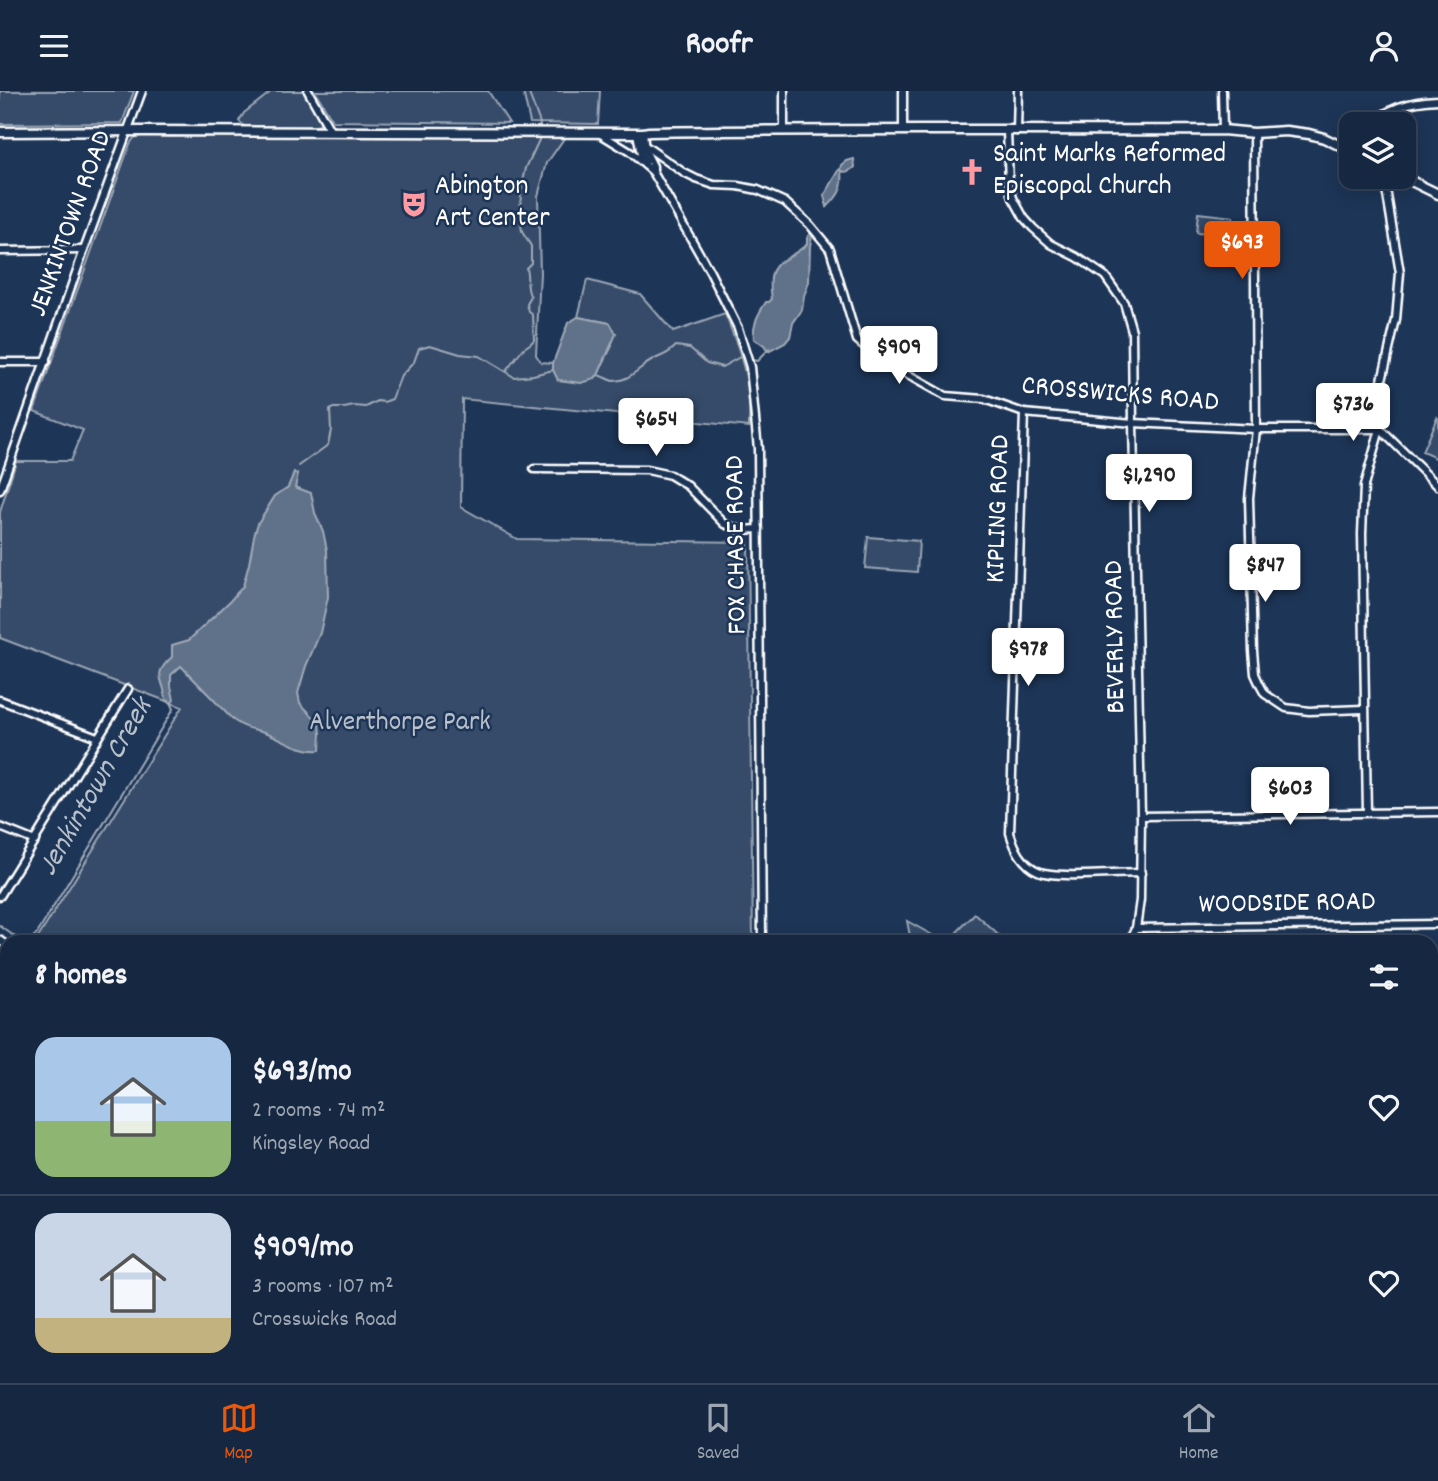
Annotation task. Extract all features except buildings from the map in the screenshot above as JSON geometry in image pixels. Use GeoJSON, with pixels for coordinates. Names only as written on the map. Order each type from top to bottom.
{"type":"FeatureCollection","features":[{"type":"Feature","properties":{"kind":"street","name":"JENKINTOWN ROAD"},"geometry":{"type":"LineString","coordinates":[[0,490],[3,473],[46,362],[142,91]]}},
{"type":"Feature","properties":{"kind":"street"},"geometry":{"type":"LineString","coordinates":[[308,91],[331,132]]}},
{"type":"Feature","properties":{"kind":"street"},"geometry":{"type":"LineString","coordinates":[[784,91],[784,129]]}},
{"type":"Feature","properties":{"kind":"street"},"geometry":{"type":"LineString","coordinates":[[903,91],[903,129]]}},
{"type":"Feature","properties":{"kind":"street"},"geometry":{"type":"LineString","coordinates":[[1017,131],[1018,91]]}},
{"type":"Feature","properties":{"kind":"street"},"geometry":{"type":"LineString","coordinates":[[1222,91],[1223,129]]}},
{"type":"Feature","properties":{"kind":"street"},"geometry":{"type":"LineString","coordinates":[[1388,112],[1400,106],[1438,100]]}},
{"type":"Feature","properties":{"kind":"street"},"geometry":{"type":"LineString","coordinates":[[0,132],[640,133],[784,129],[1223,129],[1254,133],[1286,131],[1309,134],[1339,145]]}},
{"type":"Feature","properties":{"kind":"street","name":"BEVERLY ROAD"},"geometry":{"type":"LineString","coordinates":[[1007,131],[1009,183],[1013,198],[1024,218],[1051,244],[1077,257],[1105,277],[1124,303],[1132,331],[1141,816],[1140,900],[1133,935]]}},
{"type":"Feature","properties":{"kind":"street","name":"FOX CHASE ROAD"},"geometry":{"type":"LineString","coordinates":[[597,132],[621,145],[653,172],[738,328],[750,367],[757,429],[762,935]]}},
{"type":"Feature","properties":{"kind":"street"},"geometry":{"type":"LineString","coordinates":[[640,133],[641,155],[645,164]]}},
{"type":"Feature","properties":{"kind":"street","name":"FOX CHASE ROAD"},"geometry":{"type":"LineString","coordinates":[[640,133],[653,172]]}},
{"type":"Feature","properties":{"kind":"street"},"geometry":{"type":"LineString","coordinates":[[1254,133],[1256,429],[1249,498],[1252,651],[1255,674],[1265,694],[1286,708],[1309,711],[1364,709]]}},
{"type":"Feature","properties":{"kind":"street","name":"CROSSWICKS ROAD"},"geometry":{"type":"LineString","coordinates":[[644,145],[696,179],[714,185],[738,185],[758,190],[785,202],[810,225],[830,249],[857,340],[881,360],[944,396],[984,399],[1024,413],[1133,423],[1256,429],[1380,429]]}},
{"type":"Feature","properties":{"kind":"street"},"geometry":{"type":"LineString","coordinates":[[1416,183],[1438,194]]}},
{"type":"Feature","properties":{"kind":"street"},"geometry":{"type":"LineString","coordinates":[[1367,812],[1363,486],[1380,429],[1382,380],[1396,320],[1400,273],[1386,189]]}},
{"type":"Feature","properties":{"kind":"street"},"geometry":{"type":"LineString","coordinates":[[0,251],[84,250]]}},
{"type":"Feature","properties":{"kind":"street"},"geometry":{"type":"LineString","coordinates":[[0,362],[46,362]]}},
{"type":"Feature","properties":{"kind":"street","name":"KIPLING ROAD"},"geometry":{"type":"LineString","coordinates":[[1024,413],[1010,833],[1015,849],[1026,863],[1039,872],[1055,875],[1141,873]]}},
{"type":"Feature","properties":{"kind":"street"},"geometry":{"type":"LineString","coordinates":[[1380,429],[1438,486]]}},
{"type":"Feature","properties":{"kind":"street"},"geometry":{"type":"LineString","coordinates":[[534,469],[647,470],[670,475],[688,486],[725,524],[741,530],[759,529]]}},
{"type":"Feature","properties":{"kind":"street"},"geometry":{"type":"LineString","coordinates":[[0,896],[128,689]]}},
{"type":"Feature","properties":{"kind":"street"},"geometry":{"type":"LineString","coordinates":[[0,700],[97,737]]}},
{"type":"Feature","properties":{"kind":"street"},"geometry":{"type":"LineString","coordinates":[[1141,816],[1438,812]]}},
{"type":"Feature","properties":{"kind":"street"},"geometry":{"type":"LineString","coordinates":[[0,827],[35,841]]}},
{"type":"Feature","properties":{"kind":"street","name":"WOODSIDE ROAD"},"geometry":{"type":"LineString","coordinates":[[1136,928],[1438,924]]}},
{"type":"Feature","properties":{"kind":"green space"},"geometry":{"type":"Polygon","coordinates":[[[0,91],[134,91],[122,123],[0,124],[0,91]]]}},
{"type":"Feature","properties":{"kind":"green space"},"geometry":{"type":"Polygon","coordinates":[[[272,91],[304,91],[320,119],[320,125],[243,127],[239,121],[244,113],[272,91]]]}},
{"type":"Feature","properties":{"kind":"green space"},"geometry":{"type":"Polygon","coordinates":[[[315,91],[488,91],[509,123],[333,121],[315,91]]]}},
{"type":"Feature","properties":{"kind":"green space"},"geometry":{"type":"Polygon","coordinates":[[[523,91],[600,91],[598,124],[530,123],[523,91]]]}},
{"type":"Feature","properties":{"kind":"green space","name":"Alverthorpe Park"},"geometry":{"type":"Polygon","coordinates":[[[144,135],[565,137],[547,163],[538,196],[540,273],[536,355],[541,362],[553,363],[553,370],[595,379],[612,346],[610,323],[578,317],[587,280],[640,294],[673,332],[725,314],[740,353],[747,383],[749,427],[462,399],[461,507],[517,539],[748,542],[753,935],[40,935],[182,707],[0,638],[0,512],[16,461],[70,461],[83,430],[34,411],[134,138],[144,135]]]}},
{"type":"Feature","properties":{"kind":"green space"},"geometry":{"type":"Polygon","coordinates":[[[1198,213],[1233,217],[1231,235],[1196,233],[1198,213]]]}},
{"type":"Feature","properties":{"kind":"green space"},"geometry":{"type":"Polygon","coordinates":[[[1438,418],[1438,459],[1422,452],[1438,418]]]}},
{"type":"Feature","properties":{"kind":"green space"},"geometry":{"type":"Polygon","coordinates":[[[868,537],[919,541],[917,572],[865,568],[868,537]]]}},
{"type":"Feature","properties":{"kind":"green space"},"geometry":{"type":"Polygon","coordinates":[[[975,914],[998,935],[954,935],[975,914]]]}},
{"type":"Feature","properties":{"kind":"green space"},"geometry":{"type":"Polygon","coordinates":[[[907,921],[932,935],[910,935],[907,921]]]}},
{"type":"Feature","properties":{"kind":"shaded area"},"geometry":{"type":"Polygon","coordinates":[[[854,159],[855,167],[846,172],[842,171],[840,191],[827,207],[824,196],[842,165],[854,159]]]}},
{"type":"Feature","properties":{"kind":"shaded area"},"geometry":{"type":"Polygon","coordinates":[[[810,233],[809,282],[802,310],[793,323],[790,337],[785,343],[768,352],[754,339],[754,334],[760,311],[766,302],[772,299],[771,276],[778,264],[807,244],[810,233]]]}},
{"type":"Feature","properties":{"kind":"shaded area"},"geometry":{"type":"Polygon","coordinates":[[[578,317],[610,323],[616,334],[595,379],[581,383],[558,380],[553,363],[568,323],[578,317]]]}},
{"type":"Feature","properties":{"kind":"shaded area"},"geometry":{"type":"Polygon","coordinates":[[[294,473],[298,474],[295,487],[311,493],[327,550],[328,597],[320,633],[298,693],[300,703],[320,724],[320,750],[298,747],[233,720],[181,666],[171,675],[174,700],[171,703],[166,701],[160,678],[162,669],[172,657],[172,645],[189,640],[243,586],[258,523],[275,496],[288,487],[294,473]]]}},
{"type":"Feature","properties":{"kind":"waterway","name":"Jenkintown Creek"},"geometry":{"type":"LineString","coordinates":[[528,91],[540,123],[539,130]]}},
{"type":"Feature","properties":{"kind":"waterway","name":"Jenkintown Creek"},"geometry":{"type":"LineString","coordinates":[[506,371],[534,340],[533,315],[527,304],[531,297],[526,268],[531,263],[531,246],[522,232],[520,216],[521,191],[526,168],[539,135]]}},
{"type":"Feature","properties":{"kind":"waterway","name":"Jenkintown Creek"},"geometry":{"type":"LineString","coordinates":[[299,466],[328,445],[331,430],[330,410],[366,407],[378,401],[392,399],[401,376],[414,362],[419,348],[430,345],[460,354],[479,356],[514,377],[553,370]]}},
{"type":"Feature","properties":{"kind":"waterway"},"geometry":{"type":"LineString","coordinates":[[598,375],[613,381],[624,379],[676,346],[690,348],[707,363],[722,367],[740,357],[746,358]]}},
{"type":"Feature","properties":{"kind":"waterway"},"geometry":{"type":"LineString","coordinates":[[752,360],[757,361],[769,349]]}},
{"type":"Feature","properties":{"kind":"waterway","name":"Jenkintown Creek"},"geometry":{"type":"LineString","coordinates":[[36,935],[173,709],[169,700]]}},
{"type":"Feature","properties":{"kind":"waterway","name":"Jenkintown Creek"},"geometry":{"type":"LineString","coordinates":[[0,926],[13,935]]}},
{"type":"Feature","properties":{"kind":"place","name":"Saint Marks Reformed Episcopal Church"},"geometry":{"type":"Point","coordinates":[972,172]}},
{"type":"Feature","properties":{"kind":"place","name":"Abington Art Center"},"geometry":{"type":"Point","coordinates":[414,204]}}]}
